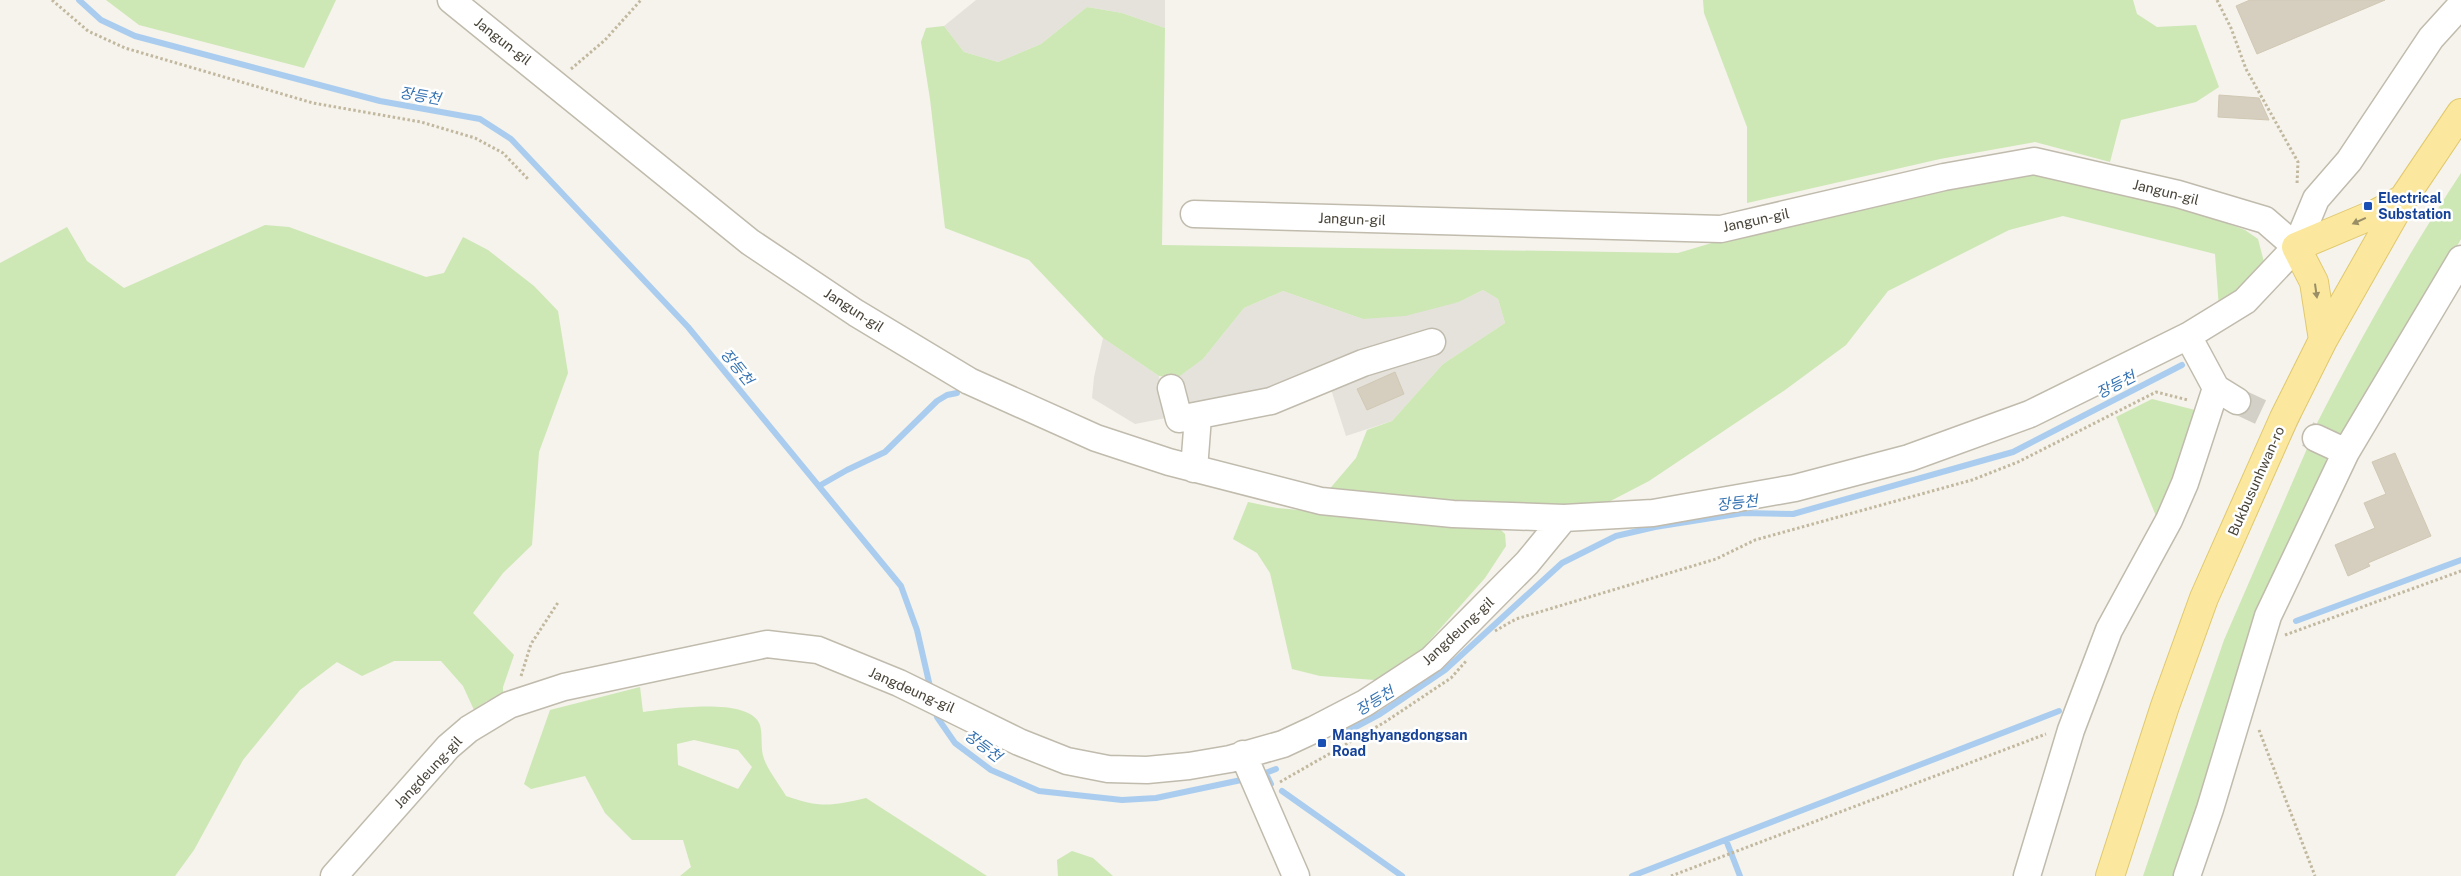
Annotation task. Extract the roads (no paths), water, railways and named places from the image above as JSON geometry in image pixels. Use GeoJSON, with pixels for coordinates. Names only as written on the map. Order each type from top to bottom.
{"type":"FeatureCollection","features":[{"type":"Feature","properties":{"kind":"main road","name":"Bukbusunhwan-ro"},"geometry":{"type":"LineString","coordinates":[[2110,876],[2165,706],[2204,598],[2284,418],[2323,340],[2403,198],[2461,113]]}},
{"type":"Feature","properties":{"kind":"main road"},"geometry":{"type":"LineString","coordinates":[[2323,340],[2314,282],[2296,247],[2378,213],[2403,198]]}},
{"type":"Feature","properties":{"kind":"street","name":"Jangun-gil"},"geometry":{"type":"LineString","coordinates":[[451,0],[555,82],[750,242],[864,318],[969,381],[1096,438],[1194,469],[1322,501],[1452,514],[1564,518],[1653,513],[1795,488],[1909,458],[2030,414],[2188,336],[2245,301],[2296,247],[2316,199],[2349,161],[2431,38],[2461,5]]}},
{"type":"Feature","properties":{"kind":"street","name":"Jangun-gil"},"geometry":{"type":"LineString","coordinates":[[1194,214],[1721,229],[1944,177],[2034,161],[2178,194],[2265,220],[2296,247]]}},
{"type":"Feature","properties":{"kind":"street"},"geometry":{"type":"LineString","coordinates":[[2187,876],[2210,809],[2268,616],[2346,452],[2461,259]]}},
{"type":"Feature","properties":{"kind":"street"},"geometry":{"type":"LineString","coordinates":[[2033,875],[2071,730],[2109,630],[2169,520],[2226,395],[2188,336]]}},
{"type":"Feature","properties":{"kind":"street"},"geometry":{"type":"LineString","coordinates":[[1170,388],[1179,419],[1198,417],[1271,401],[1363,363],[1432,342]]}},
{"type":"Feature","properties":{"kind":"street"},"geometry":{"type":"LineString","coordinates":[[1194,469],[1198,417]]}},
{"type":"Feature","properties":{"kind":"street"},"geometry":{"type":"LineString","coordinates":[[2316,438],[2346,452]]}},
{"type":"Feature","properties":{"kind":"street","name":"Jangdeung-gil"},"geometry":{"type":"LineString","coordinates":[[334,876],[448,747],[469,729],[491,715],[522,701],[564,687],[767,644],[818,650],[900,682],[1019,742],[1067,761],[1108,769],[1147,770],[1188,766],[1253,777],[1283,744],[1365,703],[1432,659],[1527,564],[1564,518]]}},
{"type":"Feature","properties":{"kind":"street"},"geometry":{"type":"LineString","coordinates":[[1253,777],[1296,876]]}},
{"type":"Feature","properties":{"kind":"waterway","name":"장등천"},"geometry":{"type":"LineString","coordinates":[[79,0],[101,20],[135,36],[380,101],[480,119],[511,139],[688,327],[901,586],[917,630],[931,691]]}},
{"type":"Feature","properties":{"kind":"waterway","name":"장등천"},"geometry":{"type":"LineString","coordinates":[[1335,738],[1380,714],[1445,670],[1562,563],[1616,536],[1655,527],[1743,513],[1793,514],[2013,452],[2182,365]]}},
{"type":"Feature","properties":{"kind":"waterway"},"geometry":{"type":"LineString","coordinates":[[819,486],[885,452],[937,401],[947,395],[957,393]]}},
{"type":"Feature","properties":{"kind":"waterway"},"geometry":{"type":"LineString","coordinates":[[2296,621],[2461,560]]}},
{"type":"Feature","properties":{"kind":"waterway","name":"장등천"},"geometry":{"type":"LineString","coordinates":[[935,708],[937,717],[955,743],[991,770],[1039,791],[1122,800],[1156,798],[1246,779]]}},
{"type":"Feature","properties":{"kind":"waterway"},"geometry":{"type":"LineString","coordinates":[[1632,876],[2059,711]]}},
{"type":"Feature","properties":{"kind":"waterway","name":"장등천"},"geometry":{"type":"LineString","coordinates":[[1258,776],[1276,769]]}},
{"type":"Feature","properties":{"kind":"waterway"},"geometry":{"type":"LineString","coordinates":[[1266,774],[1271,784]]}},
{"type":"Feature","properties":{"kind":"waterway"},"geometry":{"type":"LineString","coordinates":[[1282,791],[1402,876]]}},
{"type":"Feature","properties":{"kind":"waterway"},"geometry":{"type":"LineString","coordinates":[[1726,840],[1740,876]]}},
{"type":"Feature","properties":{"kind":"tunnel"},"geometry":{"type":"LineString","coordinates":[[2237,401],[2316,438]]}},
{"type":"Feature","properties":{"kind":"place","name":"Electrical Substation"},"geometry":{"type":"Point","coordinates":[2368,206]}},
{"type":"Feature","properties":{"kind":"place","name":"Manghyangdongsan Road"},"geometry":{"type":"Point","coordinates":[1322,743]}}]}
